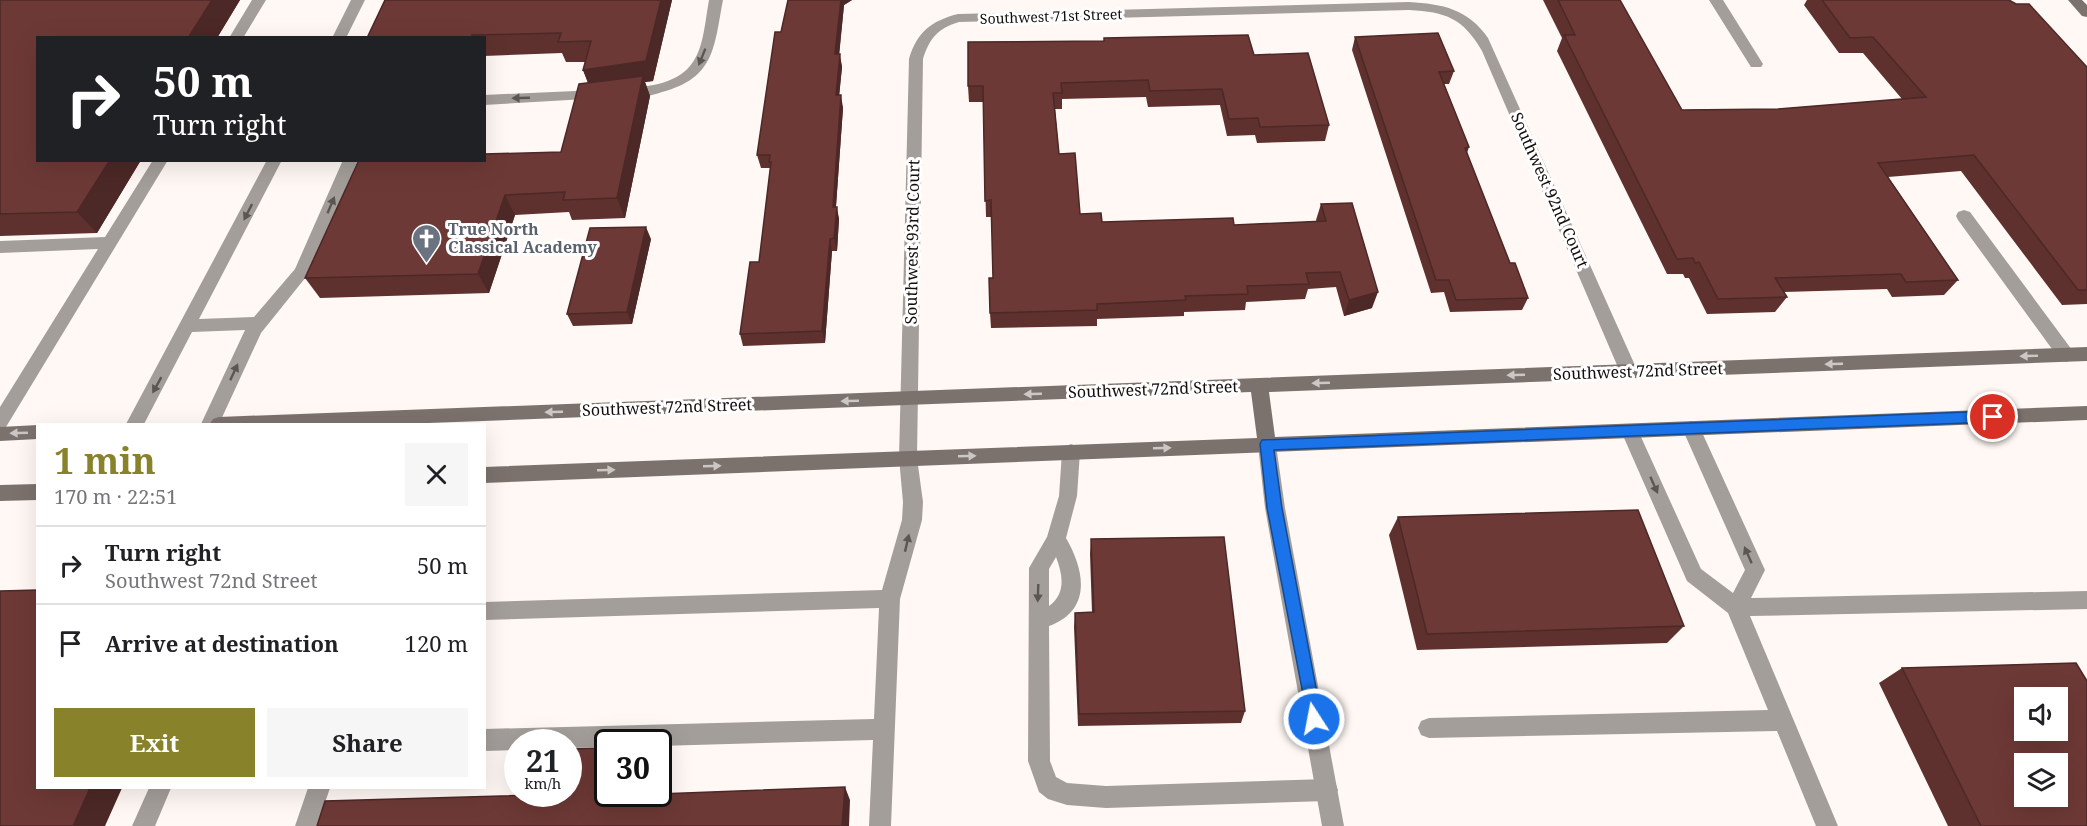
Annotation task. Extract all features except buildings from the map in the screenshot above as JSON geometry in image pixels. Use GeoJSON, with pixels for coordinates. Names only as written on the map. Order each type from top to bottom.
{"type":"FeatureCollection","features":[{"type":"Feature","properties":{"kind":"main road"},"geometry":{"type":"LineString","coordinates":[[2074,0],[2087,13]]}},
{"type":"Feature","properties":{"kind":"main road","name":"Southwest 72nd Street"},"geometry":{"type":"LineString","coordinates":[[314,423],[414,421],[908,399],[2087,354]]}},
{"type":"Feature","properties":{"kind":"main road"},"geometry":{"type":"LineString","coordinates":[[1259,385],[1267,444]]}},
{"type":"Feature","properties":{"kind":"main road"},"geometry":{"type":"LineString","coordinates":[[486,475],[2087,413]]}},
{"type":"Feature","properties":{"kind":"main road"},"geometry":{"type":"LineString","coordinates":[[0,434],[36,432]]}},
{"type":"Feature","properties":{"kind":"main road"},"geometry":{"type":"LineString","coordinates":[[0,493],[36,492]]}},
{"type":"Feature","properties":{"kind":"street"},"geometry":{"type":"LineString","coordinates":[[237,36],[259,0]]}},
{"type":"Feature","properties":{"kind":"street"},"geometry":{"type":"LineString","coordinates":[[340,36],[358,0]]}},
{"type":"Feature","properties":{"kind":"street"},"geometry":{"type":"LineString","coordinates":[[486,100],[621,94],[656,89],[675,83],[692,72],[702,60],[716,0]]}},
{"type":"Feature","properties":{"kind":"street"},"geometry":{"type":"LineString","coordinates":[[1716,0],[1756,64]]}},
{"type":"Feature","properties":{"kind":"street","name":"Southwest 71st Street"},"geometry":{"type":"LineString","coordinates":[[930,29],[944,21],[958,18],[1408,6],[1434,8],[1460,16]]}},
{"type":"Feature","properties":{"kind":"street","name":"Southwest 92nd Court"},"geometry":{"type":"LineString","coordinates":[[1460,16],[1475,27],[1489,51],[1629,372]]}},
{"type":"Feature","properties":{"kind":"street","name":"Southwest 93rd Court"},"geometry":{"type":"LineString","coordinates":[[880,826],[890,599],[912,520],[913,502],[908,458],[908,399],[915,69],[918,48],[930,29]]}},
{"type":"Feature","properties":{"kind":"street"},"geometry":{"type":"LineString","coordinates":[[0,422],[160,162]]}},
{"type":"Feature","properties":{"kind":"street"},"geometry":{"type":"LineString","coordinates":[[136,423],[190,326],[274,162]]}},
{"type":"Feature","properties":{"kind":"street"},"geometry":{"type":"LineString","coordinates":[[210,423],[254,329],[302,272],[350,162]]}},
{"type":"Feature","properties":{"kind":"street"},"geometry":{"type":"LineString","coordinates":[[1964,216],[2066,355]]}},
{"type":"Feature","properties":{"kind":"street"},"geometry":{"type":"LineString","coordinates":[[0,247],[111,243]]}},
{"type":"Feature","properties":{"kind":"street"},"geometry":{"type":"LineString","coordinates":[[190,326],[259,323]]}},
{"type":"Feature","properties":{"kind":"street"},"geometry":{"type":"LineString","coordinates":[[1691,428],[1755,570],[1736,607]]}},
{"type":"Feature","properties":{"kind":"street"},"geometry":{"type":"LineString","coordinates":[[1630,431],[1694,575],[1736,607],[1827,826]]}},
{"type":"Feature","properties":{"kind":"street"},"geometry":{"type":"LineString","coordinates":[[1267,444],[1275,508],[1333,826]]}},
{"type":"Feature","properties":{"kind":"street"},"geometry":{"type":"LineString","coordinates":[[1071,452],[1068,496],[1056,539],[1039,568],[1039,761],[1047,784],[1056,791],[1067,794],[1106,797],[1328,789]]}},
{"type":"Feature","properties":{"kind":"street"},"geometry":{"type":"LineString","coordinates":[[1038,621],[1053,617],[1065,608],[1071,597],[1069,566],[1066,555],[1056,539]]}},
{"type":"Feature","properties":{"kind":"street"},"geometry":{"type":"LineString","coordinates":[[486,611],[890,599]]}},
{"type":"Feature","properties":{"kind":"street"},"geometry":{"type":"LineString","coordinates":[[1736,607],[2087,600]]}},
{"type":"Feature","properties":{"kind":"street"},"geometry":{"type":"LineString","coordinates":[[1429,728],[1783,720]]}},
{"type":"Feature","properties":{"kind":"street"},"geometry":{"type":"LineString","coordinates":[[486,740],[885,729]]}},
{"type":"Feature","properties":{"kind":"street"},"geometry":{"type":"LineString","coordinates":[[143,826],[160,789]]}},
{"type":"Feature","properties":{"kind":"street"},"geometry":{"type":"LineString","coordinates":[[306,826],[319,789]]}},
{"type":"Feature","properties":{"kind":"place","name":"True North Classical Academy"},"geometry":{"type":"Point","coordinates":[427,264]}},
{"type":"Feature","properties":{"kind":"route"},"geometry":{"type":"LineString","coordinates":[[1314,719],[1271,488],[1267,444],[1993,417]]}}]}
